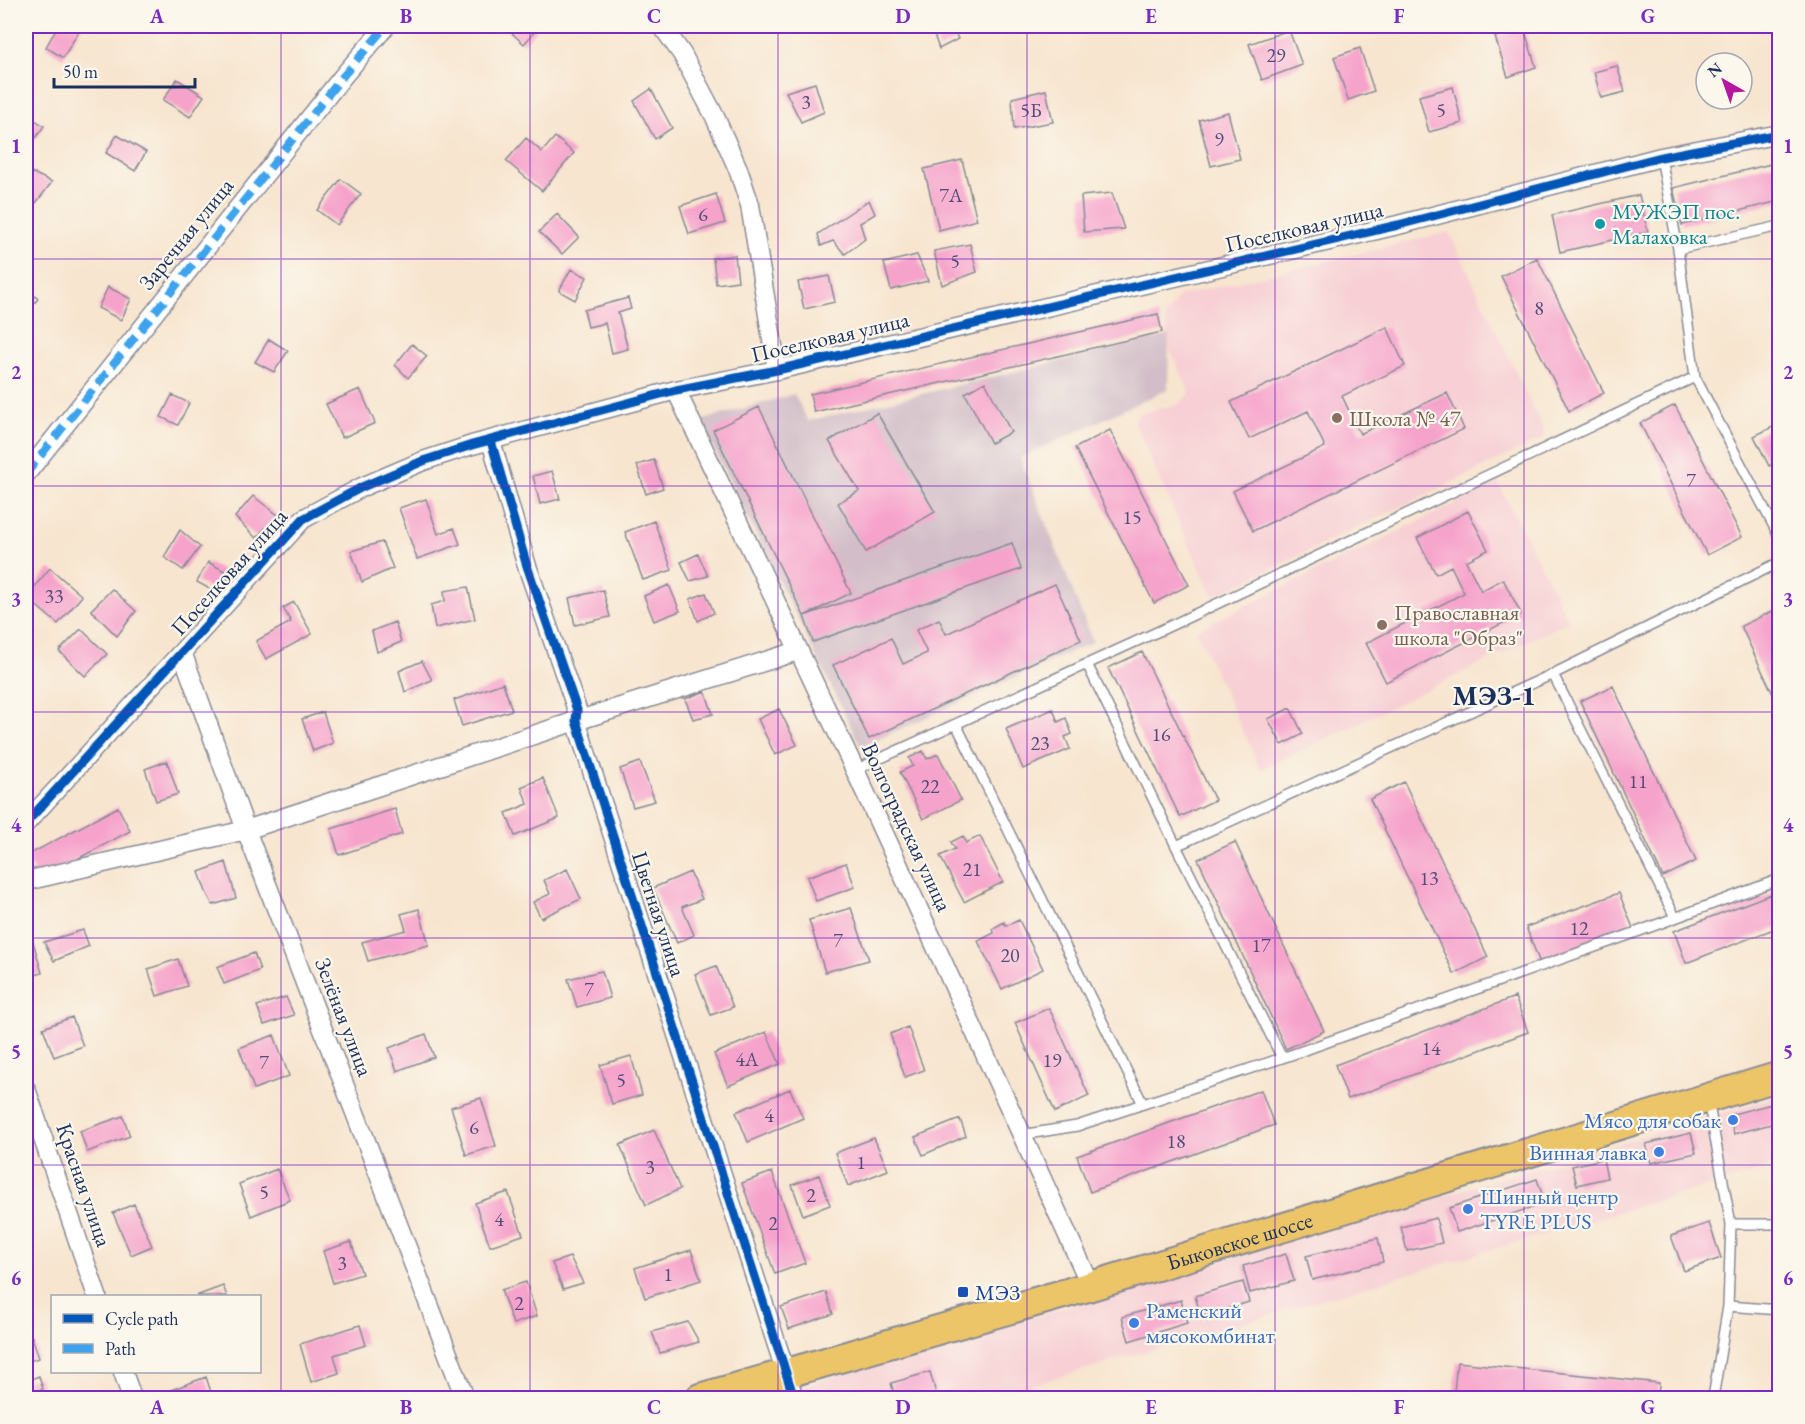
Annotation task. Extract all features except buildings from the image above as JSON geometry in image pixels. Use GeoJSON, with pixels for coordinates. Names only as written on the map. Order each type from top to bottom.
{"type":"FeatureCollection","features":[{"type":"Feature","properties":{"kind":"main road","name":"Быковское шоссе"},"geometry":{"type":"LineString","coordinates":[[700,1398],[790,1385],[1091,1286],[1779,1076]]}},
{"type":"Feature","properties":{"kind":"street","name":"Заречная улица"},"geometry":{"type":"LineString","coordinates":[[26,474],[321,102],[386,26]]}},
{"type":"Feature","properties":{"kind":"street"},"geometry":{"type":"LineString","coordinates":[[662,26],[682,54],[715,117],[738,169],[750,205],[777,370]]}},
{"type":"Feature","properties":{"kind":"street","name":"Поселковая улица"},"geometry":{"type":"LineString","coordinates":[[26,824],[303,519],[362,487],[413,465],[472,445],[676,390],[777,370],[1398,225],[1661,157],[1779,134]]}},
{"type":"Feature","properties":{"kind":"street","name":"Волгоградская улица"},"geometry":{"type":"LineString","coordinates":[[676,390],[855,770],[1091,1286]]}},
{"type":"Feature","properties":{"kind":"street","name":"Цветная улица"},"geometry":{"type":"LineString","coordinates":[[491,441],[526,563],[577,710],[576,721],[790,1385]]}},
{"type":"Feature","properties":{"kind":"street"},"geometry":{"type":"LineString","coordinates":[[26,881],[246,830],[576,721],[798,651]]}},
{"type":"Feature","properties":{"kind":"street","name":"Зелёная улица"},"geometry":{"type":"LineString","coordinates":[[182,652],[246,830],[465,1398]]}},
{"type":"Feature","properties":{"kind":"street","name":"Красная улица"},"geometry":{"type":"LineString","coordinates":[[26,1089],[97,1295]]}},
{"type":"Feature","properties":{"kind":"street"},"geometry":{"type":"LineString","coordinates":[[124,1373],[132,1398]]}},
{"type":"Feature","properties":{"kind":"lane"},"geometry":{"type":"LineString","coordinates":[[1661,157],[1678,249],[1695,377],[1779,538]]}},
{"type":"Feature","properties":{"kind":"lane"},"geometry":{"type":"LineString","coordinates":[[1678,249],[1779,226]]}},
{"type":"Feature","properties":{"kind":"lane"},"geometry":{"type":"LineString","coordinates":[[855,770],[1088,663],[1695,377]]}},
{"type":"Feature","properties":{"kind":"lane"},"geometry":{"type":"LineString","coordinates":[[1176,846],[1553,674],[1779,562]]}},
{"type":"Feature","properties":{"kind":"lane"},"geometry":{"type":"LineString","coordinates":[[1088,663],[1282,1058]]}},
{"type":"Feature","properties":{"kind":"lane"},"geometry":{"type":"LineString","coordinates":[[1553,674],[1675,917]]}},
{"type":"Feature","properties":{"kind":"lane"},"geometry":{"type":"LineString","coordinates":[[956,723],[1143,1104]]}},
{"type":"Feature","properties":{"kind":"lane"},"geometry":{"type":"LineString","coordinates":[[1021,1135],[1077,1126],[1282,1058],[1615,940],[1779,879]]}},
{"type":"Feature","properties":{"kind":"lane"},"geometry":{"type":"LineString","coordinates":[[1707,1098],[1731,1224],[1728,1306],[1713,1398]]}},
{"type":"Feature","properties":{"kind":"lane"},"geometry":{"type":"LineString","coordinates":[[1731,1224],[1779,1224]]}},
{"type":"Feature","properties":{"kind":"lane"},"geometry":{"type":"LineString","coordinates":[[1728,1306],[1779,1310]]}},
{"type":"Feature","properties":{"kind":"shaded area","name":"Школа № 47"},"geometry":{"type":"Polygon","coordinates":[[[1449,232],[1543,429],[1544,438],[1213,597],[1134,422],[1138,414],[1179,404],[1190,393],[1170,350],[1165,316],[1179,296],[1449,232]]]}},
{"type":"Feature","properties":{"kind":"shaded area"},"geometry":{"type":"Polygon","coordinates":[[[1169,335],[1168,389],[1020,458],[1093,642],[861,747],[700,421],[794,394],[808,421],[1169,335]]]}},
{"type":"Feature","properties":{"kind":"shaded area","name":"Православная школа \"Образ\""},"geometry":{"type":"Polygon","coordinates":[[[1498,483],[1569,621],[1261,770],[1196,630],[1498,483]]]}},
{"type":"Feature","properties":{"kind":"shaded area"},"geometry":{"type":"Polygon","coordinates":[[[1779,1096],[1779,1165],[987,1398],[806,1398],[801,1386],[1779,1096]]]}},
{"type":"Feature","properties":{"kind":"marked path"},"geometry":{"type":"LineString","coordinates":[[26,474],[344,75],[386,26]]}},
{"type":"Feature","properties":{"kind":"cycle path"},"geometry":{"type":"LineString","coordinates":[[26,823],[303,519],[362,487],[423,461],[472,445],[676,390],[777,370],[1398,225],[1661,157],[1780,134]]}},
{"type":"Feature","properties":{"kind":"cycle path"},"geometry":{"type":"LineString","coordinates":[[491,441],[526,563],[577,710],[576,721],[794,1398]]}},
{"type":"Feature","properties":{"kind":"place","name":"МУЖЭП пос. Малаховка"},"geometry":{"type":"Point","coordinates":[1600,224]}},
{"type":"Feature","properties":{"kind":"place","name":"Школа № 47"},"geometry":{"type":"Point","coordinates":[1337,418]}},
{"type":"Feature","properties":{"kind":"place","name":"Православная школа \"Образ\""},"geometry":{"type":"Point","coordinates":[1382,625]}},
{"type":"Feature","properties":{"kind":"place","name":"Мясо для собак"},"geometry":{"type":"Point","coordinates":[1733,1120]}},
{"type":"Feature","properties":{"kind":"place","name":"Винная лавка"},"geometry":{"type":"Point","coordinates":[1659,1152]}},
{"type":"Feature","properties":{"kind":"place","name":"Шинный центр TYRE PLUS"},"geometry":{"type":"Point","coordinates":[1468,1209]}},
{"type":"Feature","properties":{"kind":"place","name":"МЭЗ"},"geometry":{"type":"Point","coordinates":[963,1292]}},
{"type":"Feature","properties":{"kind":"place","name":"Раменский мясокомбинат"},"geometry":{"type":"Point","coordinates":[1134,1323]}},
{"type":"Feature","properties":{"kind":"district","name":"МЭЗ-1"},"geometry":{"type":"Point","coordinates":[1494,695]}}]}
